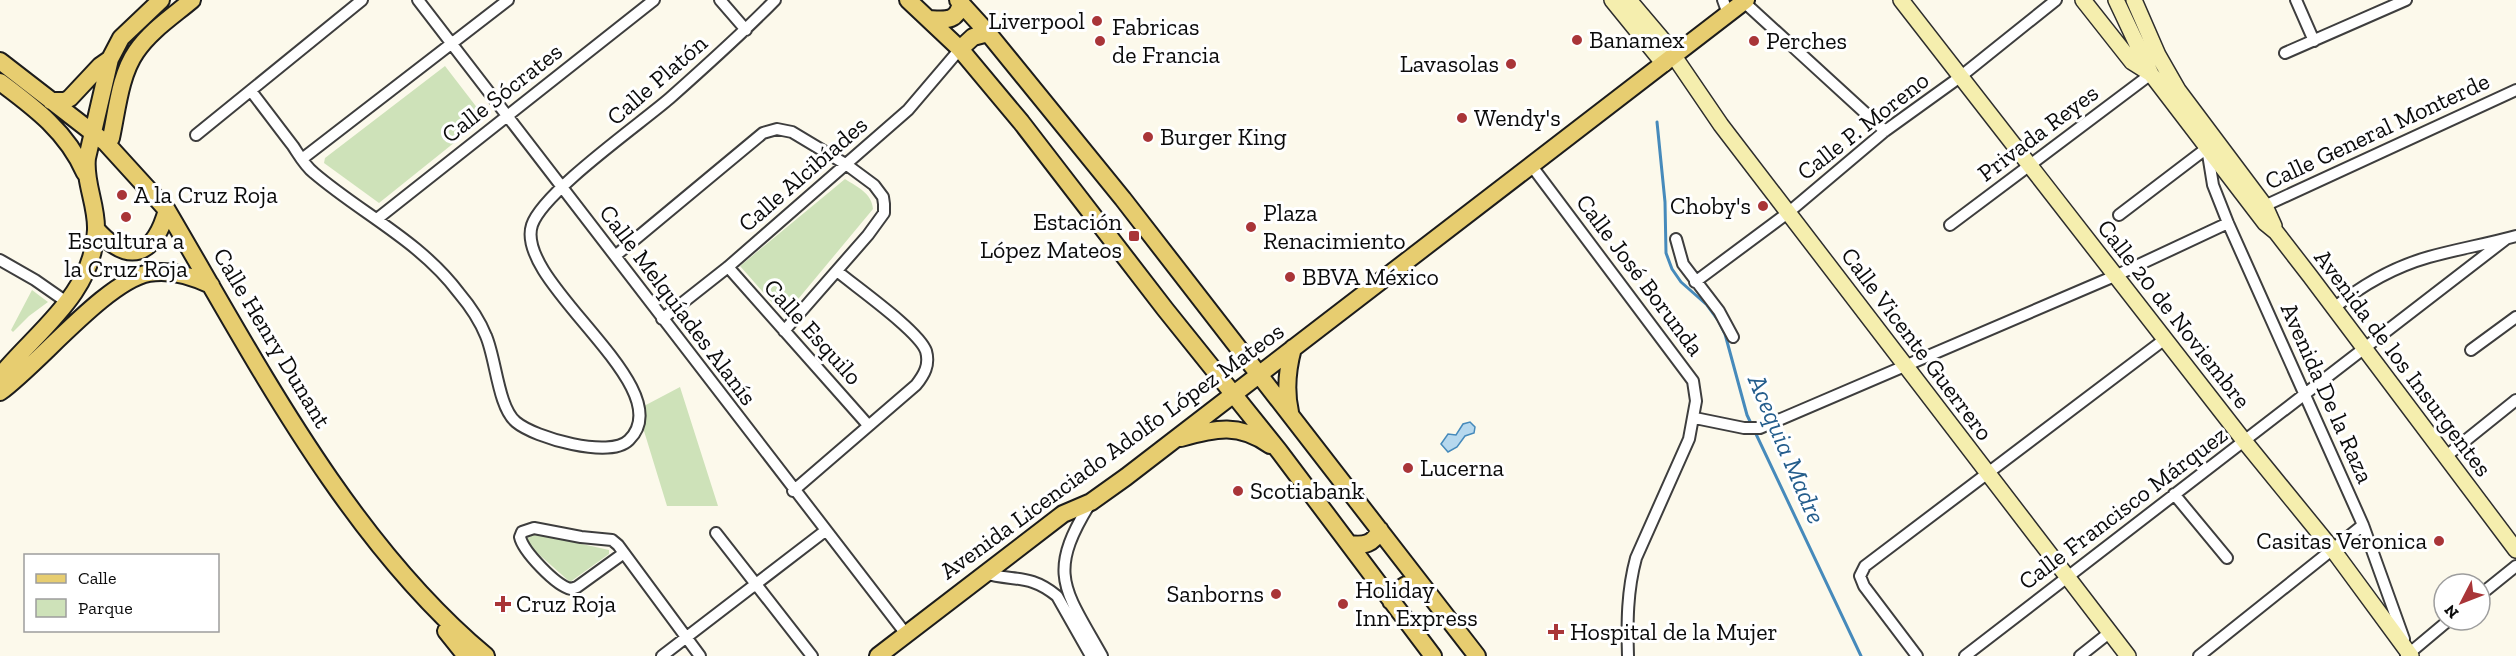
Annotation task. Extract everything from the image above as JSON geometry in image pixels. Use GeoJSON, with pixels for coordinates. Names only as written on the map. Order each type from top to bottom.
{"type":"FeatureCollection","features":[{"type":"Feature","properties":{"kind":"main road"},"geometry":{"type":"LineString","coordinates":[[85,173],[92,132],[110,59],[130,28],[161,0]]}},
{"type":"Feature","properties":{"kind":"main road"},"geometry":{"type":"LineString","coordinates":[[106,143],[111,138],[126,74],[137,51],[151,35],[192,0]]}},
{"type":"Feature","properties":{"kind":"main road"},"geometry":{"type":"LineString","coordinates":[[908,0],[960,49],[1021,122],[1165,309],[1279,451],[1433,656]]}},
{"type":"Feature","properties":{"kind":"main road"},"geometry":{"type":"LineString","coordinates":[[1611,0],[1669,60]]}},
{"type":"Feature","properties":{"kind":"main road"},"geometry":{"type":"LineString","coordinates":[[1629,0],[1669,60]]}},
{"type":"Feature","properties":{"kind":"main road"},"geometry":{"type":"LineString","coordinates":[[2083,0],[2132,62],[2151,74]]}},
{"type":"Feature","properties":{"kind":"main road"},"geometry":{"type":"LineString","coordinates":[[2116,0],[2151,74],[2207,148],[2260,208]]}},
{"type":"Feature","properties":{"kind":"main road"},"geometry":{"type":"LineString","coordinates":[[2134,0],[2158,55],[2178,90],[2260,208]]}},
{"type":"Feature","properties":{"kind":"main road","name":"Avenida Licenciado Adolfo López Mateos"},"geometry":{"type":"LineString","coordinates":[[878,656],[1063,514],[1091,502],[1233,394],[1669,60],[1726,7],[1745,1]]}},
{"type":"Feature","properties":{"kind":"main road","name":"Calle 20 de Noviembre"},"geometry":{"type":"LineString","coordinates":[[1905,1],[2029,166],[2245,442],[2333,550],[2409,655]]}},
{"type":"Feature","properties":{"kind":"main road"},"geometry":{"type":"LineString","coordinates":[[929,19],[950,20],[955,17],[960,2],[988,33],[1123,199],[1477,656]]}},
{"type":"Feature","properties":{"kind":"main road"},"geometry":{"type":"LineString","coordinates":[[960,49],[973,37],[988,33]]}},
{"type":"Feature","properties":{"kind":"main road"},"geometry":{"type":"LineString","coordinates":[[51,101],[65,101],[70,98],[100,66],[110,59]]}},
{"type":"Feature","properties":{"kind":"main road","name":"Calle Vicente Guerrero"},"geometry":{"type":"LineString","coordinates":[[1669,60],[1721,124],[2128,656]]}},
{"type":"Feature","properties":{"kind":"main road","name":"Calle Henry Dunant"},"geometry":{"type":"LineString","coordinates":[[0,61],[106,143],[167,210],[292,420],[342,496],[403,575],[486,656]]}},
{"type":"Feature","properties":{"kind":"main road"},"geometry":{"type":"LineString","coordinates":[[0,82],[40,112],[58,129],[78,158],[85,173],[96,229],[85,275],[68,303],[0,376]]}},
{"type":"Feature","properties":{"kind":"main road","name":"Avenida de los Insurgentes"},"geometry":{"type":"LineString","coordinates":[[2260,208],[2271,216],[2276,232],[2516,550]]}},
{"type":"Feature","properties":{"kind":"main road"},"geometry":{"type":"LineString","coordinates":[[96,229],[115,248],[124,252],[135,251],[147,246],[155,239],[162,228],[167,210]]}},
{"type":"Feature","properties":{"kind":"main road"},"geometry":{"type":"LineString","coordinates":[[0,392],[111,293],[135,277],[150,273],[174,273],[194,277],[211,285]]}},
{"type":"Feature","properties":{"kind":"main road"},"geometry":{"type":"LineString","coordinates":[[1290,413],[1287,384],[1293,348]]}},
{"type":"Feature","properties":{"kind":"main road"},"geometry":{"type":"LineString","coordinates":[[1171,441],[1204,431],[1229,428],[1254,434],[1279,451]]}},
{"type":"Feature","properties":{"kind":"main road"},"geometry":{"type":"LineString","coordinates":[[1349,544],[1370,544],[1380,530]]}},
{"type":"Feature","properties":{"kind":"main road"},"geometry":{"type":"LineString","coordinates":[[1391,602],[1398,591],[1406,585],[1424,588]]}},
{"type":"Feature","properties":{"kind":"main road"},"geometry":{"type":"LineString","coordinates":[[444,617],[446,631],[466,656]]}},
{"type":"Feature","properties":{"kind":"street"},"geometry":{"type":"LineString","coordinates":[[196,135],[362,0]]}},
{"type":"Feature","properties":{"kind":"street","name":"Calle Melquíades Alanís"},"geometry":{"type":"LineString","coordinates":[[418,0],[793,491],[906,634]]}},
{"type":"Feature","properties":{"kind":"street"},"geometry":{"type":"LineString","coordinates":[[302,159],[508,0]]}},
{"type":"Feature","properties":{"kind":"street","name":"Calle Sócrates"},"geometry":{"type":"LineString","coordinates":[[377,219],[654,0]]}},
{"type":"Feature","properties":{"kind":"street"},"geometry":{"type":"LineString","coordinates":[[720,0],[746,30]]}},
{"type":"Feature","properties":{"kind":"street","name":"Calle Platón"},"geometry":{"type":"LineString","coordinates":[[251,91],[313,172],[433,262],[471,309],[486,337],[512,418],[536,433],[592,448],[619,448],[628,442],[637,429],[639,419],[634,395],[610,355],[544,272],[533,252],[530,239],[531,229],[540,209],[562,187],[669,99],[746,30],[775,0]]}},
{"type":"Feature","properties":{"kind":"street","name":"Calle P. Moreno"},"geometry":{"type":"LineString","coordinates":[[1695,282],[1788,212],[1885,131],[1960,77],[2056,0]]}},
{"type":"Feature","properties":{"kind":"street"},"geometry":{"type":"LineString","coordinates":[[2296,0],[2314,41]]}},
{"type":"Feature","properties":{"kind":"street"},"geometry":{"type":"LineString","coordinates":[[2285,53],[2406,0]]}},
{"type":"Feature","properties":{"kind":"street"},"geometry":{"type":"LineString","coordinates":[[1745,1],[1885,131]]}},
{"type":"Feature","properties":{"kind":"street","name":"Calle Alcibíades"},"geometry":{"type":"LineString","coordinates":[[662,319],[728,267],[847,165],[915,102],[960,49]]}},
{"type":"Feature","properties":{"kind":"street","name":"Privada Reyes"},"geometry":{"type":"LineString","coordinates":[[1950,225],[2151,74]]}},
{"type":"Feature","properties":{"kind":"street","name":"Calle General Monterde"},"geometry":{"type":"LineString","coordinates":[[2260,208],[2516,90]]}},
{"type":"Feature","properties":{"kind":"street"},"geometry":{"type":"LineString","coordinates":[[615,256],[763,133],[777,129],[792,132],[847,165],[879,190],[883,197],[884,213],[837,272],[784,331]]}},
{"type":"Feature","properties":{"kind":"street"},"geometry":{"type":"LineString","coordinates":[[2120,215],[2207,148]]}},
{"type":"Feature","properties":{"kind":"street","name":"Avenida De la Raza"},"geometry":{"type":"LineString","coordinates":[[2207,148],[2213,185],[2228,223],[2363,525],[2409,655]]}},
{"type":"Feature","properties":{"kind":"street","name":"Calle José Borunda"},"geometry":{"type":"LineString","coordinates":[[1531,165],[1685,367],[1693,381],[1696,401],[1695,418],[1689,439],[1636,558],[1631,575],[1628,594],[1629,656]]}},
{"type":"Feature","properties":{"kind":"street"},"geometry":{"type":"LineString","coordinates":[[1695,418],[1744,428],[1760,428],[2116,275],[2228,223]]}},
{"type":"Feature","properties":{"kind":"street"},"geometry":{"type":"LineString","coordinates":[[2334,308],[2377,278],[2427,258],[2511,237]]}},
{"type":"Feature","properties":{"kind":"street","name":"Calle Francisco Márquez"},"geometry":{"type":"LineString","coordinates":[[1965,656],[2245,442],[2364,347],[2511,237]]}},
{"type":"Feature","properties":{"kind":"street"},"geometry":{"type":"LineString","coordinates":[[1676,239],[1683,264],[1719,311],[1733,337]]}},
{"type":"Feature","properties":{"kind":"street"},"geometry":{"type":"LineString","coordinates":[[0,260],[35,280],[68,303]]}},
{"type":"Feature","properties":{"kind":"street","name":"Calle Esquilo"},"geometry":{"type":"LineString","coordinates":[[728,267],[868,425]]}},
{"type":"Feature","properties":{"kind":"street"},"geometry":{"type":"LineString","coordinates":[[793,491],[916,385],[925,372],[926,353],[916,337],[837,272]]}},
{"type":"Feature","properties":{"kind":"street"},"geometry":{"type":"LineString","coordinates":[[2471,350],[2516,317]]}},
{"type":"Feature","properties":{"kind":"street"},"geometry":{"type":"LineString","coordinates":[[1917,656],[1864,586],[1860,576],[1865,566],[2165,339]]}},
{"type":"Feature","properties":{"kind":"street"},"geometry":{"type":"LineString","coordinates":[[2445,457],[2516,400]]}},
{"type":"Feature","properties":{"kind":"street"},"geometry":{"type":"LineString","coordinates":[[2174,494],[2227,558]]}},
{"type":"Feature","properties":{"kind":"street"},"geometry":{"type":"LineString","coordinates":[[1091,502],[1068,542],[1063,561],[1063,574],[1074,605],[1102,656]]}},
{"type":"Feature","properties":{"kind":"street"},"geometry":{"type":"LineString","coordinates":[[2199,656],[2363,525]]}},
{"type":"Feature","properties":{"kind":"street"},"geometry":{"type":"LineString","coordinates":[[624,553],[571,589],[560,584],[524,549],[520,537],[522,532],[534,528],[612,540],[624,553],[700,656]]}},
{"type":"Feature","properties":{"kind":"street"},"geometry":{"type":"LineString","coordinates":[[662,656],[825,531]]}},
{"type":"Feature","properties":{"kind":"street"},"geometry":{"type":"LineString","coordinates":[[716,534],[812,656]]}},
{"type":"Feature","properties":{"kind":"street"},"geometry":{"type":"LineString","coordinates":[[2492,585],[2516,566]]}},
{"type":"Feature","properties":{"kind":"street"},"geometry":{"type":"LineString","coordinates":[[984,573],[1001,579],[1015,577],[1028,579],[1048,589],[1056,596],[1091,656]]}},
{"type":"Feature","properties":{"kind":"street"},"geometry":{"type":"LineString","coordinates":[[2409,655],[2436,632]]}},
{"type":"Feature","properties":{"kind":"street"},"geometry":{"type":"LineString","coordinates":[[2080,656],[2109,633]]}},
{"type":"Feature","properties":{"kind":"green space"},"geometry":{"type":"Polygon","coordinates":[[[445,66],[485,118],[379,203],[324,163],[325,158],[445,66]]]}},
{"type":"Feature","properties":{"kind":"green space"},"geometry":{"type":"Polygon","coordinates":[[[845,179],[867,195],[873,209],[784,316],[740,266],[845,179]]]}},
{"type":"Feature","properties":{"kind":"green space"},"geometry":{"type":"Polygon","coordinates":[[[32,290],[48,302],[13,332],[11,330],[32,290]]]}},
{"type":"Feature","properties":{"kind":"green space"},"geometry":{"type":"Polygon","coordinates":[[[680,387],[718,506],[667,506],[644,431],[644,406],[680,387]]]}},
{"type":"Feature","properties":{"kind":"green space"},"geometry":{"type":"Polygon","coordinates":[[[537,534],[609,550],[609,554],[570,582],[526,543],[529,535],[537,534]]]}},
{"type":"Feature","properties":{"kind":"water"},"geometry":{"type":"Polygon","coordinates":[[[1470,422],[1475,427],[1474,433],[1465,436],[1457,447],[1448,452],[1441,444],[1448,434],[1456,435],[1463,424],[1470,422]]]}},
{"type":"Feature","properties":{"kind":"waterway","name":"Acequia Madre"},"geometry":{"type":"LineString","coordinates":[[1657,122],[1665,202],[1666,253],[1672,269],[1681,282],[1707,305],[1725,334],[1747,415],[1861,656]]}},
{"type":"Feature","properties":{"kind":"place","name":"Liverpool"},"geometry":{"type":"Point","coordinates":[1097,21]}},
{"type":"Feature","properties":{"kind":"place","name":"Banamex"},"geometry":{"type":"Point","coordinates":[1577,40]}},
{"type":"Feature","properties":{"kind":"place","name":"Fabricas de Francia"},"geometry":{"type":"Point","coordinates":[1100,41]}},
{"type":"Feature","properties":{"kind":"place","name":"Perches"},"geometry":{"type":"Point","coordinates":[1754,41]}},
{"type":"Feature","properties":{"kind":"place","name":"Lavasolas"},"geometry":{"type":"Point","coordinates":[1511,64]}},
{"type":"Feature","properties":{"kind":"place","name":"Wendy's"},"geometry":{"type":"Point","coordinates":[1462,118]}},
{"type":"Feature","properties":{"kind":"place","name":"Burger King"},"geometry":{"type":"Point","coordinates":[1148,137]}},
{"type":"Feature","properties":{"kind":"place","name":"A la Cruz Roja"},"geometry":{"type":"Point","coordinates":[122,195]}},
{"type":"Feature","properties":{"kind":"place","name":"Choby's"},"geometry":{"type":"Point","coordinates":[1763,206]}},
{"type":"Feature","properties":{"kind":"place","name":"Escultura a la Cruz Roja"},"geometry":{"type":"Point","coordinates":[126,217]}},
{"type":"Feature","properties":{"kind":"place","name":"Plaza Renacimiento"},"geometry":{"type":"Point","coordinates":[1251,227]}},
{"type":"Feature","properties":{"kind":"place","name":"Estación López Mateos"},"geometry":{"type":"Point","coordinates":[1134,236]}},
{"type":"Feature","properties":{"kind":"place","name":"BBVA México"},"geometry":{"type":"Point","coordinates":[1290,277]}},
{"type":"Feature","properties":{"kind":"place","name":"Lucerna"},"geometry":{"type":"Point","coordinates":[1408,468]}},
{"type":"Feature","properties":{"kind":"place","name":"Scotiabank"},"geometry":{"type":"Point","coordinates":[1238,491]}},
{"type":"Feature","properties":{"kind":"place","name":"Casitas Veronica"},"geometry":{"type":"Point","coordinates":[2439,541]}},
{"type":"Feature","properties":{"kind":"place","name":"Sanborns"},"geometry":{"type":"Point","coordinates":[1276,594]}},
{"type":"Feature","properties":{"kind":"place","name":"Cruz Roja"},"geometry":{"type":"Point","coordinates":[503,604]}},
{"type":"Feature","properties":{"kind":"place","name":"Holiday Inn Express"},"geometry":{"type":"Point","coordinates":[1343,604]}},
{"type":"Feature","properties":{"kind":"place","name":"Hospital de la Mujer"},"geometry":{"type":"Point","coordinates":[1556,632]}}]}
